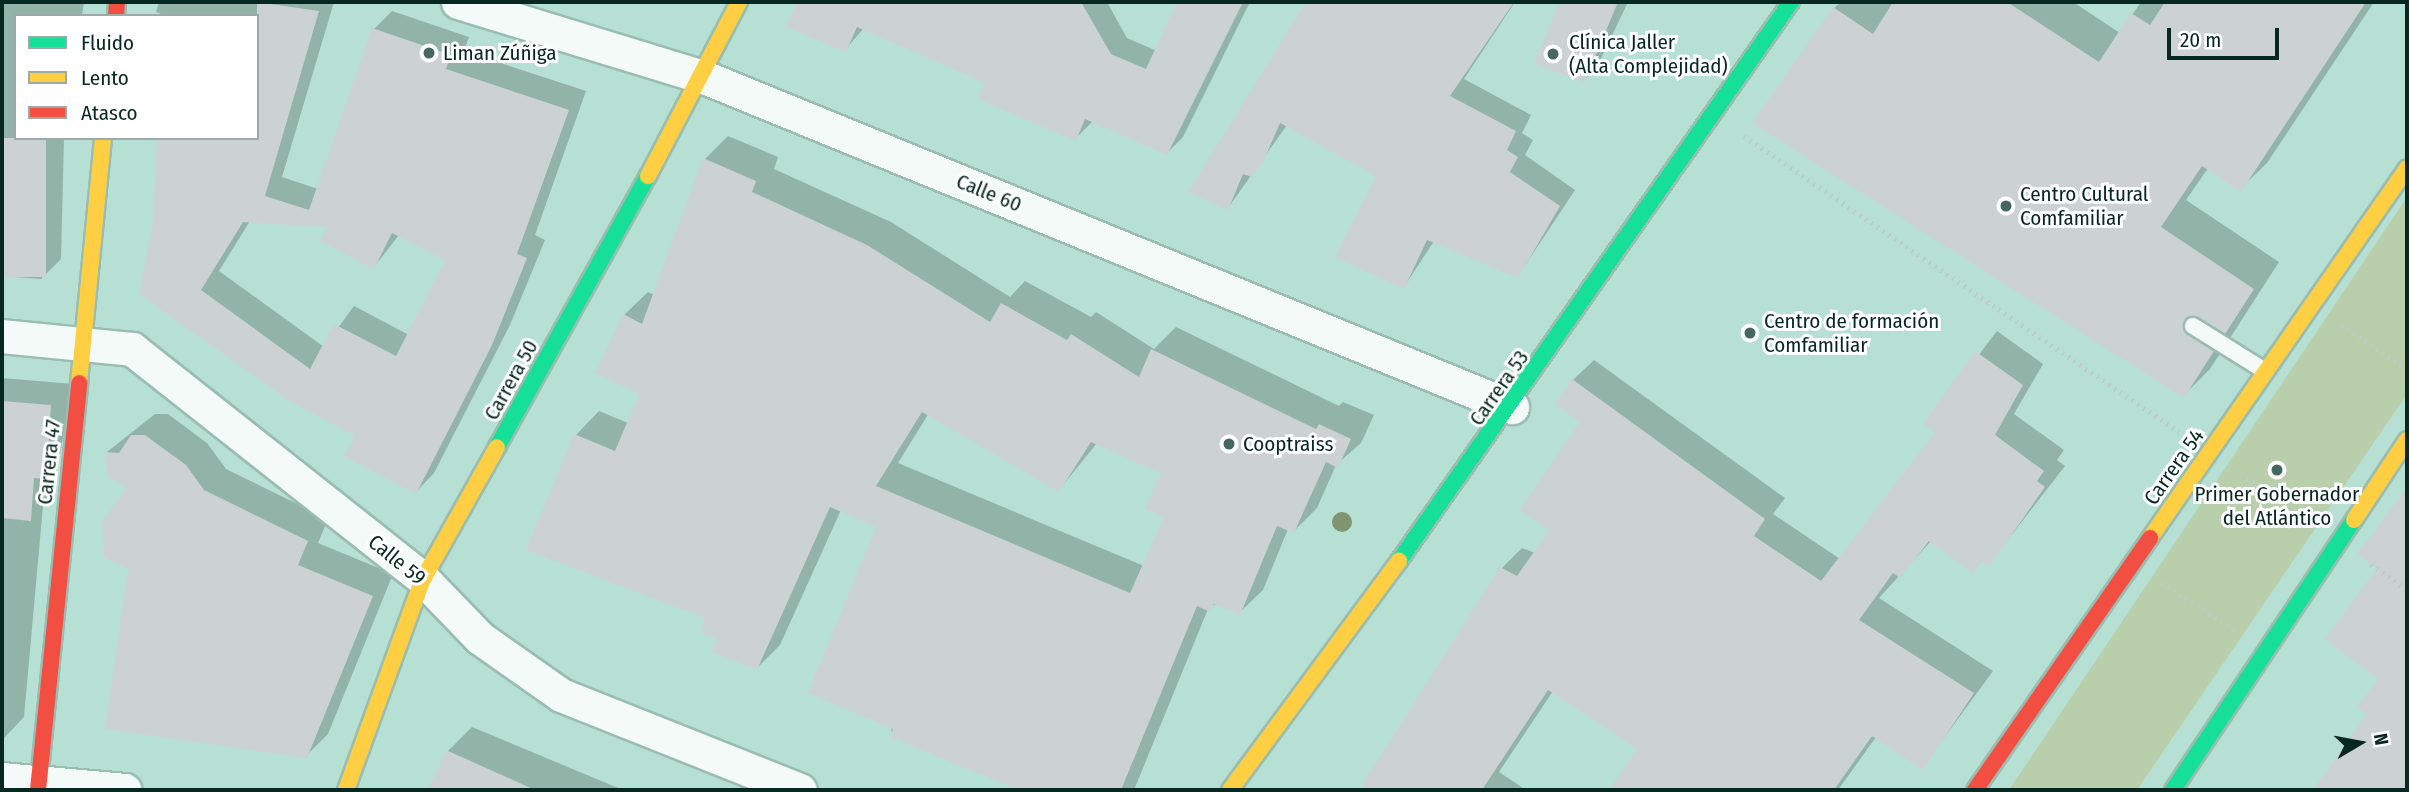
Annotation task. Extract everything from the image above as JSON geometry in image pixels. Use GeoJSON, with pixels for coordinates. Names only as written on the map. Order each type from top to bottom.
{"type":"FeatureCollection","features":[{"type":"Feature","properties":{"kind":"street","name":"Calle 60"},"geometry":{"type":"LineString","coordinates":[[458,2],[704,77],[1512,407]]}},
{"type":"Feature","properties":{"kind":"street","name":"Carrera 50"},"geometry":{"type":"LineString","coordinates":[[346,790],[423,579],[704,77],[739,2]]}},
{"type":"Feature","properties":{"kind":"street","name":"Carrera 53"},"geometry":{"type":"LineString","coordinates":[[1230,790],[1512,407],[1791,2]]}},
{"type":"Feature","properties":{"kind":"street","name":"Carrera 47"},"geometry":{"type":"LineString","coordinates":[[38,786],[103,140]]}},
{"type":"Feature","properties":{"kind":"street","name":"Carrera 54"},"geometry":{"type":"LineString","coordinates":[[1975,790],[2407,168]]}},
{"type":"Feature","properties":{"kind":"street","name":"Calle 59"},"geometry":{"type":"LineString","coordinates":[[2,336],[132,349],[423,579],[480,638],[561,695],[800,790]]}},
{"type":"Feature","properties":{"kind":"street"},"geometry":{"type":"LineString","coordinates":[[2173,790],[2407,440]]}},
{"type":"Feature","properties":{"kind":"street"},"geometry":{"type":"LineString","coordinates":[[2,779],[38,786],[125,790]]}},
{"type":"Feature","properties":{"kind":"lane"},"geometry":{"type":"LineString","coordinates":[[2193,326],[2265,371]]}},
{"type":"Feature","properties":{"kind":"path"},"geometry":{"type":"LineString","coordinates":[[1714,116],[2407,590]]}},
{"type":"Feature","properties":{"kind":"path"},"geometry":{"type":"LineString","coordinates":[[2312,305],[2407,369]]}},
{"type":"Feature","properties":{"kind":"path"},"geometry":{"type":"LineString","coordinates":[[2132,564],[2266,651]]}},
{"type":"Feature","properties":{"kind":"green space"},"geometry":{"type":"Polygon","coordinates":[[[2407,197],[2407,394],[2137,790],[2009,790],[2407,197]]]}},
{"type":"Feature","properties":{"kind":"building"},"geometry":{"type":"Polygon","coordinates":[[[257,2],[319,11],[265,196],[309,210],[372,28],[451,55],[446,69],[569,110],[517,254],[527,258],[492,345],[416,494],[344,456],[355,436],[288,400],[139,294],[153,222],[157,140],[259,140],[257,2]],[[243,222],[201,290],[310,369],[334,324],[396,356],[445,260],[392,233],[374,269],[320,241],[327,227],[243,222]]]}},
{"type":"Feature","properties":{"kind":"building"},"geometry":{"type":"Polygon","coordinates":[[[797,2],[1081,2],[1111,54],[1146,69],[1177,2],[1243,2],[1167,155],[1085,119],[1076,141],[978,99],[985,83],[857,27],[846,52],[786,27],[797,2]]]}},
{"type":"Feature","properties":{"kind":"building"},"geometry":{"type":"Polygon","coordinates":[[[1306,2],[1514,2],[1450,96],[1516,131],[1507,150],[1518,157],[1510,172],[1560,206],[1518,278],[1427,240],[1404,289],[1335,257],[1376,176],[1280,123],[1263,162],[1252,177],[1243,174],[1228,210],[1188,192],[1306,2]]]}},
{"type":"Feature","properties":{"kind":"building"},"geometry":{"type":"Polygon","coordinates":[[[1560,2],[1618,2],[1584,83],[1534,63],[1560,2]]]}},
{"type":"Feature","properties":{"kind":"building"},"geometry":{"type":"Polygon","coordinates":[[[1893,2],[2007,2],[2099,62],[2131,13],[2150,25],[2165,2],[2366,2],[2241,192],[2202,166],[2161,227],[2254,289],[2225,334],[2198,317],[2185,320],[2184,331],[2214,351],[2184,398],[1752,123],[1833,7],[1873,34],[1893,2]]]}},
{"type":"Feature","properties":{"kind":"building"},"geometry":{"type":"Polygon","coordinates":[[[2,138],[46,140],[46,277],[2,277],[2,138]]]}},
{"type":"Feature","properties":{"kind":"building"},"geometry":{"type":"Polygon","coordinates":[[[703,158],[756,181],[752,192],[867,245],[990,322],[1001,303],[1067,340],[1071,334],[1139,377],[1151,349],[1316,429],[1319,424],[1351,439],[1338,468],[1326,462],[1294,533],[1277,526],[1240,615],[1214,604],[1210,612],[1197,606],[1121,790],[1019,790],[890,737],[893,729],[808,693],[876,527],[830,507],[757,670],[712,652],[717,639],[700,632],[705,618],[526,550],[574,434],[615,451],[639,394],[595,373],[623,314],[642,324],[703,158]],[[922,412],[876,486],[1130,593],[1164,517],[1145,509],[1161,473],[1091,442],[1059,492],[922,412]]]}},
{"type":"Feature","properties":{"kind":"building"},"geometry":{"type":"Polygon","coordinates":[[[1975,351],[2023,385],[1995,435],[2044,471],[2037,481],[2045,487],[1989,567],[1982,561],[1973,573],[1929,541],[1900,578],[1893,573],[1859,620],[1974,693],[1923,770],[1872,736],[1834,790],[1609,790],[1637,749],[1548,690],[1482,790],[1359,790],[1500,567],[1517,576],[1549,530],[1520,510],[1580,422],[1555,404],[1572,379],[1765,519],[1754,536],[1821,581],[1935,432],[1923,424],[1975,351]]]}},
{"type":"Feature","properties":{"kind":"building"},"geometry":{"type":"Polygon","coordinates":[[[2,401],[51,405],[46,479],[34,478],[31,521],[2,518],[2,401]]]}},
{"type":"Feature","properties":{"kind":"building"},"geometry":{"type":"Polygon","coordinates":[[[131,435],[145,435],[186,465],[204,490],[308,541],[298,565],[373,596],[307,758],[105,729],[128,569],[104,557],[102,522],[127,487],[108,477],[105,452],[119,453],[131,435]]]}},
{"type":"Feature","properties":{"kind":"building"},"geometry":{"type":"Polygon","coordinates":[[[2407,488],[2407,790],[2313,790],[2367,714],[2357,707],[2378,679],[2325,639],[2377,568],[2357,554],[2407,488]]]}},
{"type":"Feature","properties":{"kind":"building"},"geometry":{"type":"Polygon","coordinates":[[[446,750],[535,790],[428,790],[446,750]]]}},
{"type":"Feature","properties":{"kind":"traffic: fast"},"geometry":{"type":"LineString","coordinates":[[1399,561],[1791,2]]}},
{"type":"Feature","properties":{"kind":"traffic: fast"},"geometry":{"type":"LineString","coordinates":[[497,447],[648,176]]}},
{"type":"Feature","properties":{"kind":"traffic: fast"},"geometry":{"type":"LineString","coordinates":[[2173,790],[2354,520]]}},
{"type":"Feature","properties":{"kind":"traffic: slow"},"geometry":{"type":"LineString","coordinates":[[648,176],[739,2]]}},
{"type":"Feature","properties":{"kind":"traffic: slow"},"geometry":{"type":"LineString","coordinates":[[79,383],[103,140]]}},
{"type":"Feature","properties":{"kind":"traffic: slow"},"geometry":{"type":"LineString","coordinates":[[2150,538],[2407,168]]}},
{"type":"Feature","properties":{"kind":"traffic: slow"},"geometry":{"type":"LineString","coordinates":[[2354,520],[2407,440]]}},
{"type":"Feature","properties":{"kind":"traffic: slow"},"geometry":{"type":"LineString","coordinates":[[346,790],[423,579],[497,447]]}},
{"type":"Feature","properties":{"kind":"traffic: slow"},"geometry":{"type":"LineString","coordinates":[[1230,790],[1399,561]]}},
{"type":"Feature","properties":{"kind":"traffic: jam"},"geometry":{"type":"LineString","coordinates":[[116,14],[117,2]]}},
{"type":"Feature","properties":{"kind":"traffic: jam"},"geometry":{"type":"LineString","coordinates":[[38,790],[79,383]]}},
{"type":"Feature","properties":{"kind":"traffic: jam"},"geometry":{"type":"LineString","coordinates":[[1975,790],[2150,538]]}},
{"type":"Feature","properties":{"kind":"place","name":"Liman Zúñiga"},"geometry":{"type":"Point","coordinates":[429,53]}},
{"type":"Feature","properties":{"kind":"place","name":"Clínica Jaller (Alta Complejidad)"},"geometry":{"type":"Point","coordinates":[1553,54]}},
{"type":"Feature","properties":{"kind":"place","name":"Centro Cultural Comfamiliar"},"geometry":{"type":"Point","coordinates":[2006,206]}},
{"type":"Feature","properties":{"kind":"place","name":"Centro de formación Comfamiliar"},"geometry":{"type":"Point","coordinates":[1750,333]}},
{"type":"Feature","properties":{"kind":"place","name":"Cooptraiss"},"geometry":{"type":"Point","coordinates":[1229,444]}},
{"type":"Feature","properties":{"kind":"place","name":"Primer Gobernador del Atlántico"},"geometry":{"type":"Point","coordinates":[2277,470]}}]}
